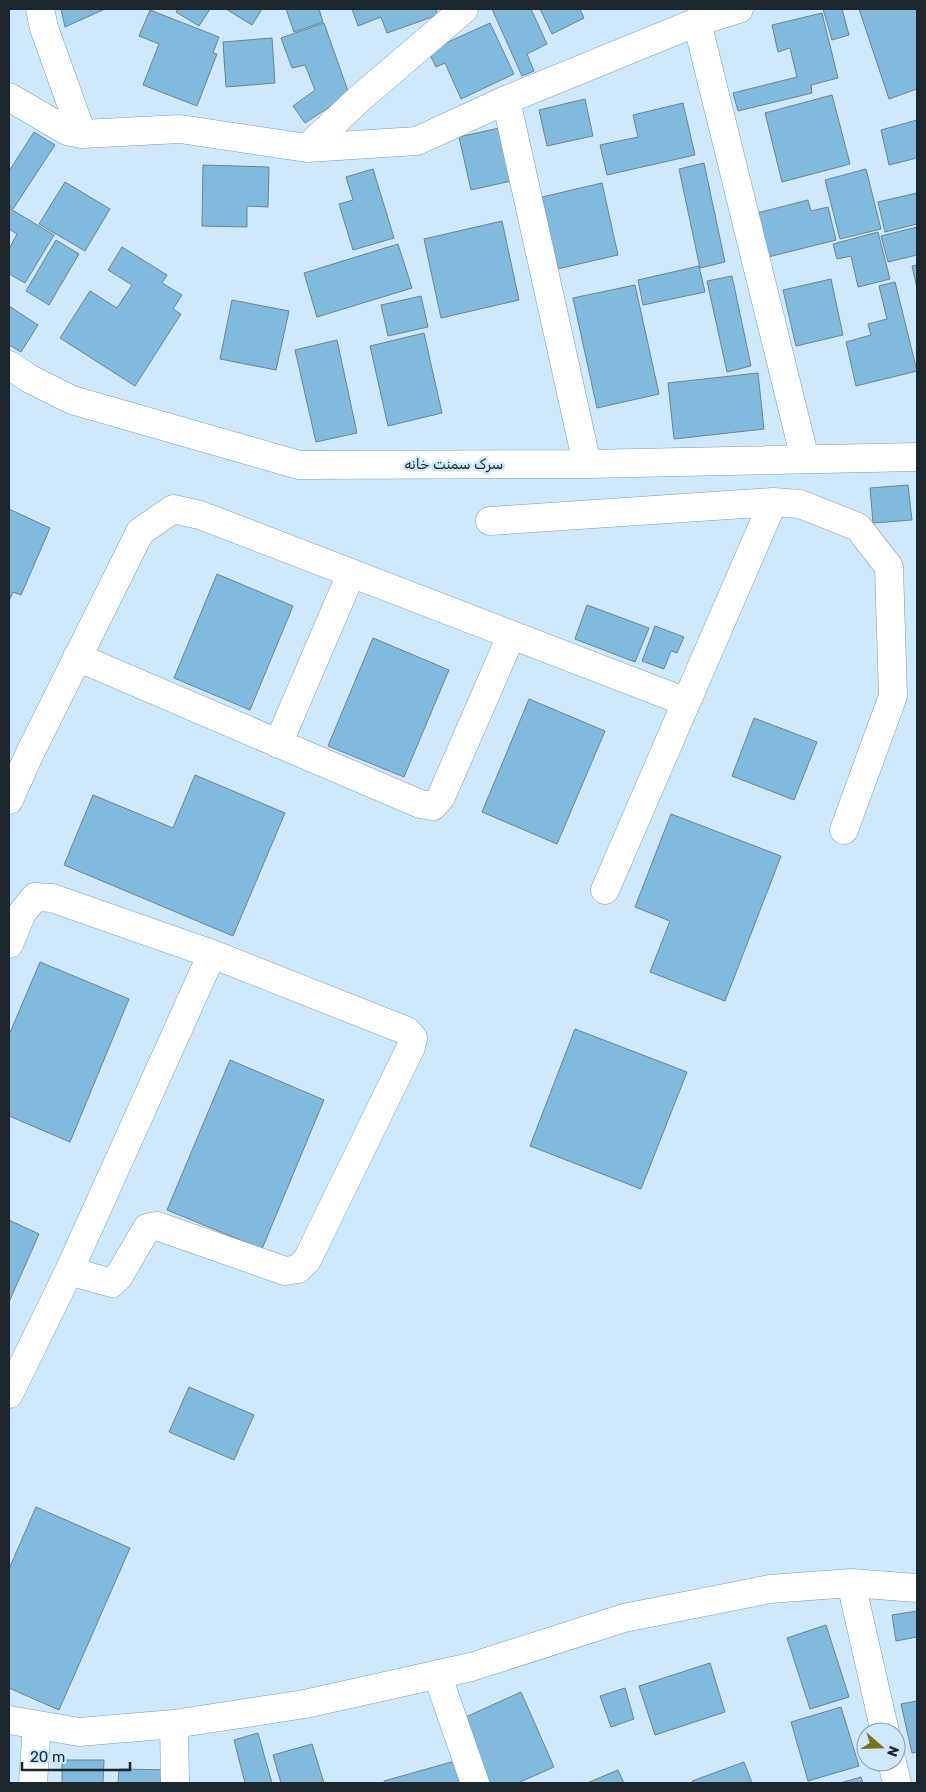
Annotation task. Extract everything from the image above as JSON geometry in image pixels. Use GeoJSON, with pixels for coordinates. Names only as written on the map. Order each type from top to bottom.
{"type":"FeatureCollection","features":[{"type":"Feature","properties":{"kind":"street"},"geometry":{"type":"LineString","coordinates":[[40,9],[44,28],[82,134]]}},
{"type":"Feature","properties":{"kind":"street"},"geometry":{"type":"LineString","coordinates":[[307,148],[359,99],[464,9]]}},
{"type":"Feature","properties":{"kind":"street"},"geometry":{"type":"LineString","coordinates":[[9,96],[67,131],[82,134],[180,130],[307,148],[417,141],[506,100],[697,22],[739,9]]}},
{"type":"Feature","properties":{"kind":"street"},"geometry":{"type":"LineString","coordinates":[[697,22],[805,459]]}},
{"type":"Feature","properties":{"kind":"street"},"geometry":{"type":"LineString","coordinates":[[506,100],[587,464]]}},
{"type":"Feature","properties":{"kind":"street","name":"سرک سمنت خانه"},"geometry":{"type":"LineString","coordinates":[[9,365],[30,379],[72,400],[299,465],[587,464],[917,457]]}},
{"type":"Feature","properties":{"kind":"street"},"geometry":{"type":"LineString","coordinates":[[605,890],[772,502]]}},
{"type":"Feature","properties":{"kind":"street"},"geometry":{"type":"LineString","coordinates":[[490,521],[772,502],[800,504],[858,527],[889,568],[893,696],[844,830]]}},
{"type":"Feature","properties":{"kind":"street"},"geometry":{"type":"LineString","coordinates":[[9,800],[19,752],[78,657],[140,532],[172,509],[200,515],[686,702]]}},
{"type":"Feature","properties":{"kind":"street"},"geometry":{"type":"LineString","coordinates":[[278,744],[351,574]]}},
{"type":"Feature","properties":{"kind":"street"},"geometry":{"type":"LineString","coordinates":[[78,657],[420,804],[433,806],[441,797],[511,636]]}},
{"type":"Feature","properties":{"kind":"street"},"geometry":{"type":"LineString","coordinates":[[9,944],[22,913],[34,897],[52,898],[212,954],[407,1031],[413,1038],[411,1047],[307,1260],[298,1269],[285,1271],[157,1226],[147,1228],[119,1276],[112,1283],[68,1271]]}},
{"type":"Feature","properties":{"kind":"street"},"geometry":{"type":"LineString","coordinates":[[9,1394],[68,1271],[212,954]]}},
{"type":"Feature","properties":{"kind":"street"},"geometry":{"type":"LineString","coordinates":[[851,1583],[883,1722]]}},
{"type":"Feature","properties":{"kind":"street"},"geometry":{"type":"LineString","coordinates":[[9,1720],[79,1732],[174,1724],[305,1704],[471,1667],[624,1618],[770,1589],[851,1583],[917,1588]]}},
{"type":"Feature","properties":{"kind":"street"},"geometry":{"type":"LineString","coordinates":[[437,1674],[475,1783]]}},
{"type":"Feature","properties":{"kind":"street"},"geometry":{"type":"LineString","coordinates":[[174,1724],[175,1783]]}},
{"type":"Feature","properties":{"kind":"street"},"geometry":{"type":"LineString","coordinates":[[33,1783],[37,1726]]}},
{"type":"Feature","properties":{"kind":"building"},"geometry":{"type":"Polygon","coordinates":[[[61,9],[105,9],[65,27],[61,9]]]}},
{"type":"Feature","properties":{"kind":"building"},"geometry":{"type":"Polygon","coordinates":[[[178,9],[210,9],[199,26],[176,12],[178,9]]]}},
{"type":"Feature","properties":{"kind":"building"},"geometry":{"type":"Polygon","coordinates":[[[226,9],[262,9],[252,25],[226,9]]]}},
{"type":"Feature","properties":{"kind":"building"},"geometry":{"type":"Polygon","coordinates":[[[286,9],[319,9],[323,22],[294,32],[286,9]]]}},
{"type":"Feature","properties":{"kind":"building"},"geometry":{"type":"Polygon","coordinates":[[[352,9],[436,9],[438,15],[387,33],[381,17],[358,26],[352,9]]]}},
{"type":"Feature","properties":{"kind":"building"},"geometry":{"type":"Polygon","coordinates":[[[492,9],[531,9],[547,44],[527,54],[534,71],[522,76],[492,9]]]}},
{"type":"Feature","properties":{"kind":"building"},"geometry":{"type":"Polygon","coordinates":[[[540,9],[580,9],[584,18],[552,34],[540,9]]]}},
{"type":"Feature","properties":{"kind":"building"},"geometry":{"type":"Polygon","coordinates":[[[823,9],[842,9],[849,35],[832,40],[823,9]]]}},
{"type":"Feature","properties":{"kind":"building"},"geometry":{"type":"Polygon","coordinates":[[[859,9],[917,9],[917,89],[889,99],[859,9]]]}},
{"type":"Feature","properties":{"kind":"building"},"geometry":{"type":"Polygon","coordinates":[[[150,10],[219,37],[213,53],[217,54],[197,106],[143,85],[159,44],[139,36],[150,10]]]}},
{"type":"Feature","properties":{"kind":"building"},"geometry":{"type":"Polygon","coordinates":[[[822,13],[838,78],[811,85],[812,93],[738,111],[733,93],[797,77],[790,48],[778,52],[772,25],[822,13]]]}},
{"type":"Feature","properties":{"kind":"building"},"geometry":{"type":"Polygon","coordinates":[[[324,23],[349,94],[305,123],[293,106],[315,90],[305,65],[292,68],[281,38],[324,23]]]}},
{"type":"Feature","properties":{"kind":"building"},"geometry":{"type":"Polygon","coordinates":[[[490,23],[514,74],[461,99],[445,63],[436,67],[428,51],[490,23]]]}},
{"type":"Feature","properties":{"kind":"building"},"geometry":{"type":"Polygon","coordinates":[[[272,38],[275,83],[226,87],[223,42],[272,38]]]}},
{"type":"Feature","properties":{"kind":"building"},"geometry":{"type":"Polygon","coordinates":[[[832,95],[850,164],[782,182],[765,113],[832,95]]]}},
{"type":"Feature","properties":{"kind":"building"},"geometry":{"type":"Polygon","coordinates":[[[585,99],[593,136],[547,146],[539,110],[585,99]]]}},
{"type":"Feature","properties":{"kind":"building"},"geometry":{"type":"Polygon","coordinates":[[[683,103],[695,155],[607,175],[600,145],[638,137],[633,115],[683,103]]]}},
{"type":"Feature","properties":{"kind":"building"},"geometry":{"type":"Polygon","coordinates":[[[917,120],[917,158],[889,165],[881,130],[917,120]]]}},
{"type":"Feature","properties":{"kind":"building"},"geometry":{"type":"Polygon","coordinates":[[[499,128],[511,181],[471,190],[459,137],[499,128]]]}},
{"type":"Feature","properties":{"kind":"building"},"geometry":{"type":"Polygon","coordinates":[[[34,132],[55,145],[13,209],[9,206],[9,171],[34,132]]]}},
{"type":"Feature","properties":{"kind":"building"},"geometry":{"type":"Polygon","coordinates":[[[704,163],[725,262],[700,268],[679,169],[704,163]]]}},
{"type":"Feature","properties":{"kind":"building"},"geometry":{"type":"Polygon","coordinates":[[[203,165],[269,167],[268,207],[247,206],[247,227],[202,226],[203,165]]]}},
{"type":"Feature","properties":{"kind":"building"},"geometry":{"type":"Polygon","coordinates":[[[373,169],[394,238],[353,250],[339,204],[353,200],[346,177],[373,169]]]}},
{"type":"Feature","properties":{"kind":"building"},"geometry":{"type":"Polygon","coordinates":[[[866,169],[881,229],[840,239],[825,180],[866,169]]]}},
{"type":"Feature","properties":{"kind":"building"},"geometry":{"type":"Polygon","coordinates":[[[65,182],[110,209],[85,251],[39,224],[65,182]]]}},
{"type":"Feature","properties":{"kind":"building"},"geometry":{"type":"Polygon","coordinates":[[[602,183],[618,255],[557,269],[542,197],[602,183]]]}},
{"type":"Feature","properties":{"kind":"building"},"geometry":{"type":"Polygon","coordinates":[[[917,193],[917,224],[885,232],[878,202],[917,193]]]}},
{"type":"Feature","properties":{"kind":"building"},"geometry":{"type":"Polygon","coordinates":[[[808,200],[811,211],[828,207],[836,240],[768,257],[757,213],[808,200]]]}},
{"type":"Feature","properties":{"kind":"building"},"geometry":{"type":"Polygon","coordinates":[[[9,208],[54,235],[25,283],[9,274],[9,249],[17,234],[9,229],[9,208]]]}},
{"type":"Feature","properties":{"kind":"building"},"geometry":{"type":"Polygon","coordinates":[[[502,221],[519,300],[441,318],[424,239],[502,221]]]}},
{"type":"Feature","properties":{"kind":"building"},"geometry":{"type":"Polygon","coordinates":[[[917,227],[917,255],[888,262],[881,236],[917,227]]]}},
{"type":"Feature","properties":{"kind":"building"},"geometry":{"type":"Polygon","coordinates":[[[878,232],[890,279],[858,287],[851,256],[837,259],[833,244],[878,232]]]}},
{"type":"Feature","properties":{"kind":"building"},"geometry":{"type":"Polygon","coordinates":[[[56,240],[79,254],[49,305],[26,291],[56,240]]]}},
{"type":"Feature","properties":{"kind":"building"},"geometry":{"type":"Polygon","coordinates":[[[398,244],[412,288],[317,317],[304,273],[398,244]]]}},
{"type":"Feature","properties":{"kind":"building"},"geometry":{"type":"Polygon","coordinates":[[[122,247],[167,275],[162,283],[182,295],[173,309],[181,314],[135,386],[60,338],[90,291],[117,308],[132,285],[108,270],[122,247]]]}},
{"type":"Feature","properties":{"kind":"building"},"geometry":{"type":"Polygon","coordinates":[[[917,265],[917,288],[912,266],[917,265]]]}},
{"type":"Feature","properties":{"kind":"building"},"geometry":{"type":"Polygon","coordinates":[[[699,266],[705,292],[643,305],[638,280],[699,266]]]}},
{"type":"Feature","properties":{"kind":"building"},"geometry":{"type":"Polygon","coordinates":[[[732,276],[751,366],[727,372],[707,281],[732,276]]]}},
{"type":"Feature","properties":{"kind":"building"},"geometry":{"type":"Polygon","coordinates":[[[831,279],[843,335],[796,346],[783,290],[831,279]]]}},
{"type":"Feature","properties":{"kind":"building"},"geometry":{"type":"Polygon","coordinates":[[[895,282],[917,371],[856,386],[846,342],[871,335],[868,324],[887,319],[879,286],[895,282]]]}},
{"type":"Feature","properties":{"kind":"building"},"geometry":{"type":"Polygon","coordinates":[[[635,285],[659,394],[597,408],[573,298],[635,285]]]}},
{"type":"Feature","properties":{"kind":"building"},"geometry":{"type":"Polygon","coordinates":[[[421,296],[428,327],[388,336],[381,305],[421,296]]]}},
{"type":"Feature","properties":{"kind":"building"},"geometry":{"type":"Polygon","coordinates":[[[232,300],[289,311],[276,370],[220,359],[232,300]]]}},
{"type":"Feature","properties":{"kind":"building"},"geometry":{"type":"Polygon","coordinates":[[[9,306],[38,325],[21,352],[9,345],[9,306]]]}},
{"type":"Feature","properties":{"kind":"building"},"geometry":{"type":"Polygon","coordinates":[[[424,333],[442,413],[388,426],[370,346],[424,333]]]}},
{"type":"Feature","properties":{"kind":"building"},"geometry":{"type":"Polygon","coordinates":[[[337,340],[357,433],[316,442],[295,350],[337,340]]]}},
{"type":"Feature","properties":{"kind":"building"},"geometry":{"type":"Polygon","coordinates":[[[758,373],[764,429],[674,439],[668,383],[758,373]]]}},
{"type":"Feature","properties":{"kind":"building"},"geometry":{"type":"Polygon","coordinates":[[[908,485],[912,520],[873,523],[870,488],[908,485]]]}},
{"type":"Feature","properties":{"kind":"building"},"geometry":{"type":"Polygon","coordinates":[[[9,509],[50,528],[21,595],[13,592],[9,601],[9,509]]]}},
{"type":"Feature","properties":{"kind":"building"},"geometry":{"type":"Polygon","coordinates":[[[217,574],[293,606],[250,710],[174,678],[217,574]]]}},
{"type":"Feature","properties":{"kind":"building"},"geometry":{"type":"Polygon","coordinates":[[[587,605],[649,628],[635,662],[575,639],[587,605]]]}},
{"type":"Feature","properties":{"kind":"building"},"geometry":{"type":"Polygon","coordinates":[[[655,626],[684,637],[677,653],[671,651],[664,669],[642,661],[655,626]]]}},
{"type":"Feature","properties":{"kind":"building"},"geometry":{"type":"Polygon","coordinates":[[[373,638],[449,670],[404,777],[328,746],[373,638]]]}},
{"type":"Feature","properties":{"kind":"building"},"geometry":{"type":"Polygon","coordinates":[[[529,699],[605,731],[557,844],[482,812],[529,699]]]}},
{"type":"Feature","properties":{"kind":"building"},"geometry":{"type":"Polygon","coordinates":[[[754,718],[817,742],[794,800],[732,776],[754,718]]]}},
{"type":"Feature","properties":{"kind":"building"},"geometry":{"type":"Polygon","coordinates":[[[195,775],[285,813],[233,936],[64,865],[93,795],[173,828],[195,775]]]}},
{"type":"Feature","properties":{"kind":"building"},"geometry":{"type":"Polygon","coordinates":[[[671,814],[781,856],[725,1001],[650,972],[670,921],[635,907],[671,814]]]}},
{"type":"Feature","properties":{"kind":"building"},"geometry":{"type":"Polygon","coordinates":[[[40,962],[129,999],[70,1142],[9,1116],[9,1035],[40,962]]]}},
{"type":"Feature","properties":{"kind":"building"},"geometry":{"type":"Polygon","coordinates":[[[575,1029],[687,1072],[641,1189],[530,1146],[575,1029]]]}},
{"type":"Feature","properties":{"kind":"building"},"geometry":{"type":"Polygon","coordinates":[[[230,1060],[324,1100],[262,1249],[167,1210],[230,1060]]]}},
{"type":"Feature","properties":{"kind":"building"},"geometry":{"type":"Polygon","coordinates":[[[9,1220],[39,1234],[9,1302],[9,1220]]]}},
{"type":"Feature","properties":{"kind":"building"},"geometry":{"type":"Polygon","coordinates":[[[189,1387],[254,1415],[234,1460],[169,1432],[189,1387]]]}},
{"type":"Feature","properties":{"kind":"building"},"geometry":{"type":"Polygon","coordinates":[[[36,1507],[130,1548],[59,1710],[9,1688],[9,1569],[36,1507]]]}},
{"type":"Feature","properties":{"kind":"building"},"geometry":{"type":"Polygon","coordinates":[[[917,1611],[917,1637],[896,1641],[892,1615],[917,1611]]]}},
{"type":"Feature","properties":{"kind":"building"},"geometry":{"type":"Polygon","coordinates":[[[826,1625],[849,1697],[810,1709],[787,1638],[826,1625]]]}},
{"type":"Feature","properties":{"kind":"building"},"geometry":{"type":"Polygon","coordinates":[[[710,1663],[725,1712],[655,1735],[639,1686],[710,1663]]]}},
{"type":"Feature","properties":{"kind":"building"},"geometry":{"type":"Polygon","coordinates":[[[625,1688],[634,1719],[611,1727],[600,1696],[625,1688]]]}},
{"type":"Feature","properties":{"kind":"building"},"geometry":{"type":"Polygon","coordinates":[[[521,1692],[554,1767],[518,1783],[487,1783],[459,1720],[521,1692]]]}},
{"type":"Feature","properties":{"kind":"building"},"geometry":{"type":"Polygon","coordinates":[[[917,1701],[917,1752],[912,1753],[901,1704],[917,1701]]]}},
{"type":"Feature","properties":{"kind":"building"},"geometry":{"type":"Polygon","coordinates":[[[841,1707],[856,1756],[856,1767],[808,1781],[791,1722],[841,1707]]]}},
{"type":"Feature","properties":{"kind":"building"},"geometry":{"type":"Polygon","coordinates":[[[258,1733],[272,1783],[245,1783],[234,1740],[258,1733]]]}},
{"type":"Feature","properties":{"kind":"building"},"geometry":{"type":"Polygon","coordinates":[[[312,1744],[324,1783],[281,1783],[273,1755],[312,1744]]]}},
{"type":"Feature","properties":{"kind":"building"},"geometry":{"type":"Polygon","coordinates":[[[62,1760],[104,1760],[103,1783],[62,1783],[62,1760]]]}},
{"type":"Feature","properties":{"kind":"building"},"geometry":{"type":"Polygon","coordinates":[[[455,1761],[461,1783],[384,1783],[384,1781],[455,1761]]]}},
{"type":"Feature","properties":{"kind":"building"},"geometry":{"type":"Polygon","coordinates":[[[744,1762],[752,1783],[693,1783],[692,1781],[744,1762]]]}},
{"type":"Feature","properties":{"kind":"building"},"geometry":{"type":"Polygon","coordinates":[[[119,1769],[173,1770],[173,1783],[118,1783],[119,1769]]]}},
{"type":"Feature","properties":{"kind":"building"},"geometry":{"type":"Polygon","coordinates":[[[618,1770],[624,1783],[587,1783],[618,1770]]]}},
{"type":"Feature","properties":{"kind":"building"},"geometry":{"type":"Polygon","coordinates":[[[861,1777],[863,1783],[840,1783],[861,1777]]]}}]}
